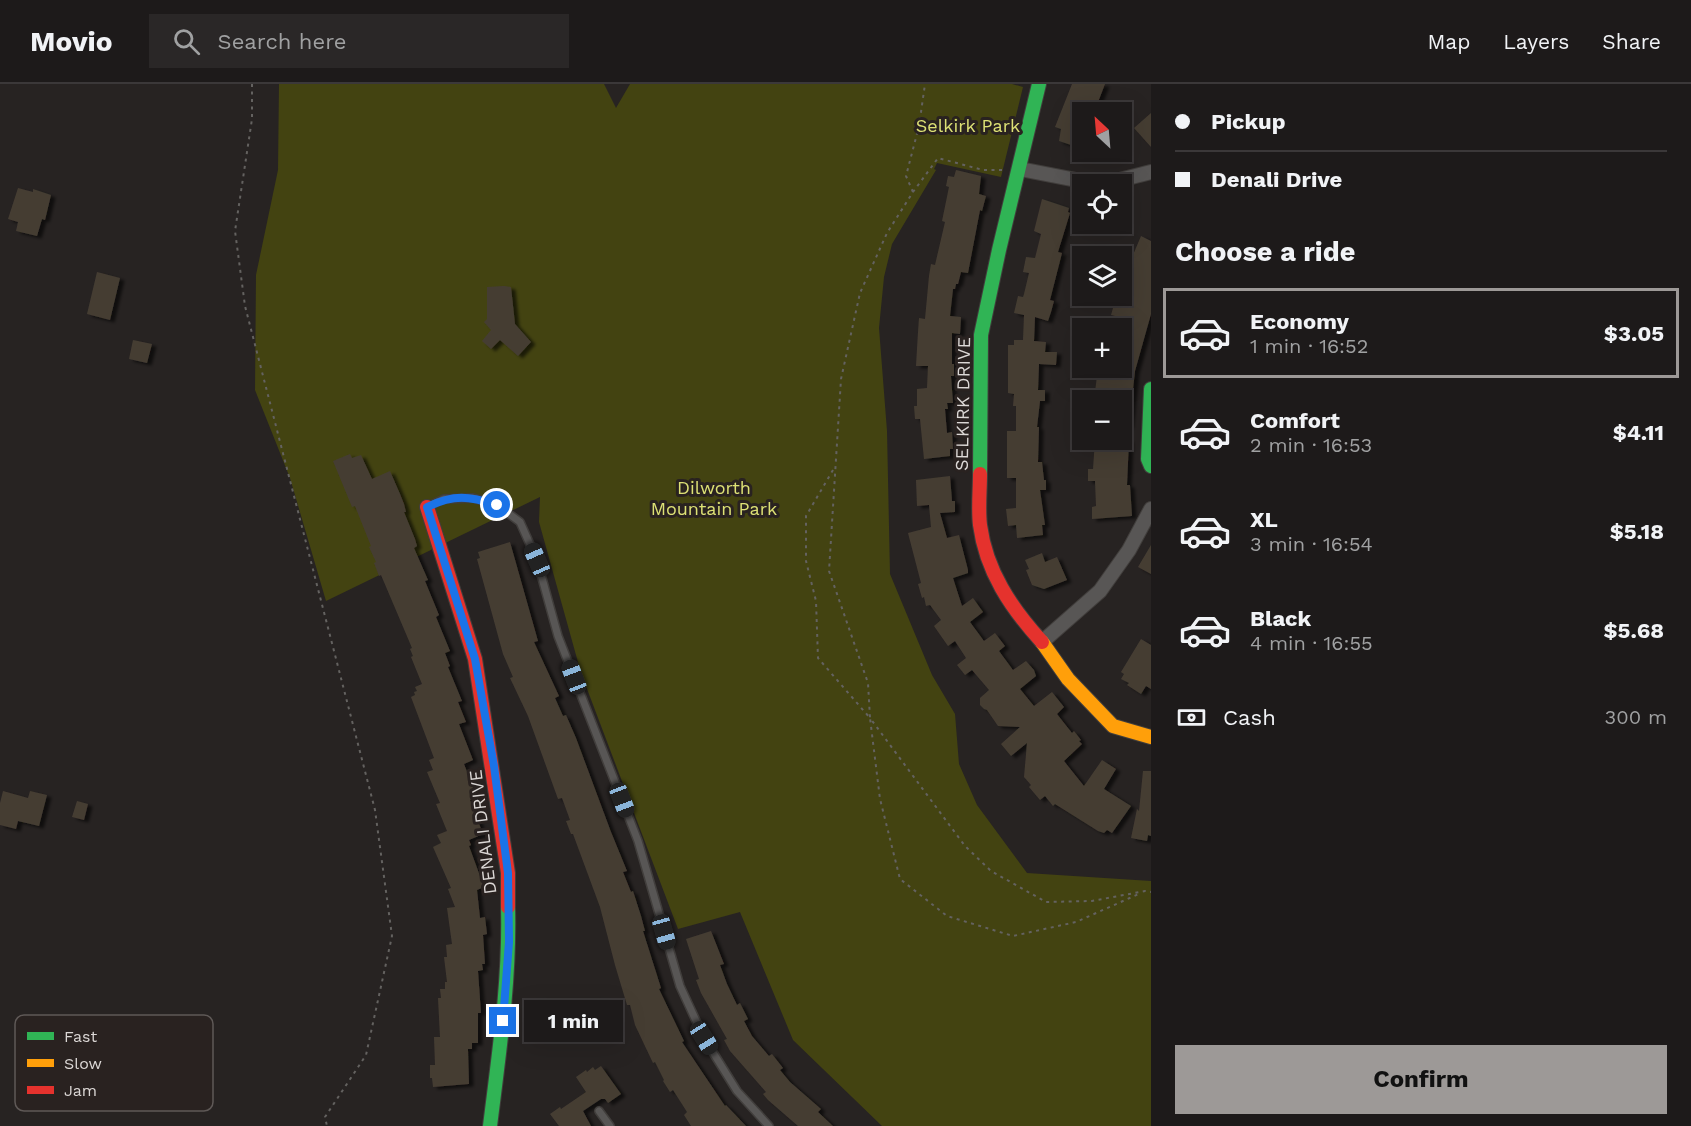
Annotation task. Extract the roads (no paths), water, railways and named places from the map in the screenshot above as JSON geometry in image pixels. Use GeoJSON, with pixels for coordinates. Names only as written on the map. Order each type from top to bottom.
{"type":"FeatureCollection","features":[{"type":"Feature","properties":{"kind":"street","name":"SELKIRK DRIVE"},"geometry":{"type":"LineString","coordinates":[[1039,84],[981,335],[980,523],[984,550],[998,583],[1019,617],[1042,642],[1068,679],[1113,726],[1151,737]]}},
{"type":"Feature","properties":{"kind":"street"},"geometry":{"type":"LineString","coordinates":[[1020,169],[1072,179]]}},
{"type":"Feature","properties":{"kind":"street"},"geometry":{"type":"LineString","coordinates":[[1132,177],[1151,172]]}},
{"type":"Feature","properties":{"kind":"street"},"geometry":{"type":"LineString","coordinates":[[1151,389],[1148,459],[1151,466]]}},
{"type":"Feature","properties":{"kind":"street","name":"DENALI DRIVE"},"geometry":{"type":"LineString","coordinates":[[427,507],[475,659],[494,766],[508,873],[508,953],[503,1021],[490,1126]]}},
{"type":"Feature","properties":{"kind":"street"},"geometry":{"type":"LineString","coordinates":[[1042,642],[1100,591],[1129,550],[1151,509]]}},
{"type":"Feature","properties":{"kind":"lane"},"geometry":{"type":"LineString","coordinates":[[427,507],[444,499],[473,498],[497,505],[520,522],[537,560],[558,636],[638,841],[680,986],[704,1038],[737,1091],[769,1126]]}},
{"type":"Feature","properties":{"kind":"lane"},"geometry":{"type":"LineString","coordinates":[[599,1111],[610,1126]]}},
{"type":"Feature","properties":{"kind":"park label","name":"Selkirk Park"},"geometry":{"type":"Point","coordinates":[968,126]}},
{"type":"Feature","properties":{"kind":"park label","name":"Dilworth Mountain Park"},"geometry":{"type":"Point","coordinates":[714,498]}}]}
